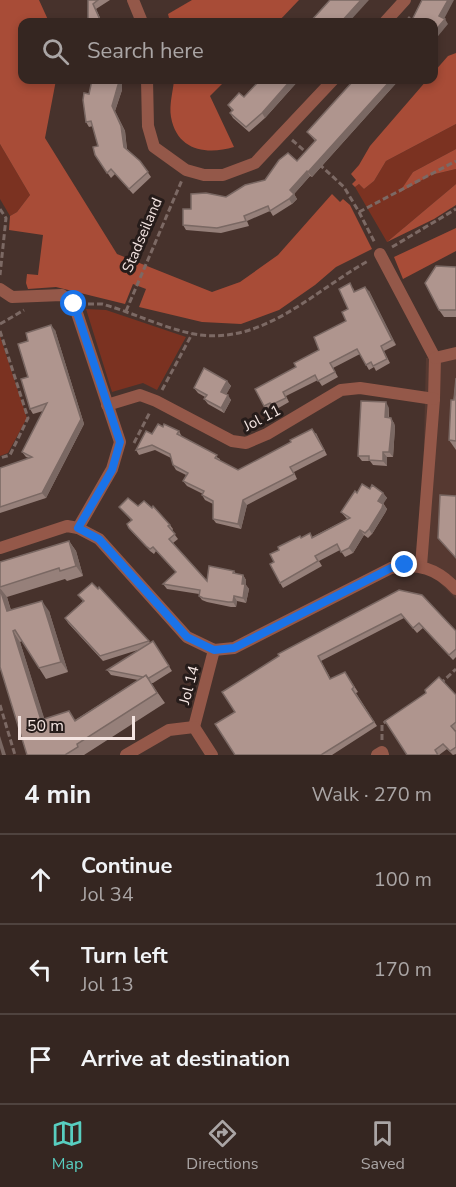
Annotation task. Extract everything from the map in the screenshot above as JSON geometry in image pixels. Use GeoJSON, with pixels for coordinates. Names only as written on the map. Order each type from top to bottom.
{"type":"FeatureCollection","features":[{"type":"Feature","properties":{"kind":"street"},"geometry":{"type":"LineString","coordinates":[[133,0],[140,18]]}},
{"type":"Feature","properties":{"kind":"street"},"geometry":{"type":"LineString","coordinates":[[389,18],[405,0]]}},
{"type":"Feature","properties":{"kind":"street"},"geometry":{"type":"LineString","coordinates":[[147,84],[147,126],[154,147],[186,170],[204,176],[223,175],[255,164],[329,84]]}},
{"type":"Feature","properties":{"kind":"street"},"geometry":{"type":"LineString","coordinates":[[380,254],[435,358],[421,566]]}},
{"type":"Feature","properties":{"kind":"street"},"geometry":{"type":"LineString","coordinates":[[0,289],[12,297],[62,295],[74,304],[120,442],[112,470],[78,528]]}},
{"type":"Feature","properties":{"kind":"street"},"geometry":{"type":"LineString","coordinates":[[435,358],[456,353]]}},
{"type":"Feature","properties":{"kind":"street","name":"Jol 11"},"geometry":{"type":"LineString","coordinates":[[107,405],[140,395],[232,441],[246,443],[267,434],[341,390],[360,388],[434,399]]}},
{"type":"Feature","properties":{"kind":"street"},"geometry":{"type":"LineString","coordinates":[[0,548],[67,526],[78,528],[99,539],[187,637],[214,650],[234,648],[391,568],[405,565],[432,569],[456,589]]}},
{"type":"Feature","properties":{"kind":"street","name":"Jol 14"},"geometry":{"type":"LineString","coordinates":[[212,755],[194,727],[214,650]]}},
{"type":"Feature","properties":{"kind":"street","name":"Jol 14"},"geometry":{"type":"LineString","coordinates":[[126,755],[168,730],[194,727]]}},
{"type":"Feature","properties":{"kind":"path"},"geometry":{"type":"LineString","coordinates":[[284,132],[310,156]]}},
{"type":"Feature","properties":{"kind":"path"},"geometry":{"type":"LineString","coordinates":[[360,212],[456,161]]}},
{"type":"Feature","properties":{"kind":"path"},"geometry":{"type":"LineString","coordinates":[[319,164],[350,195],[380,254]]}},
{"type":"Feature","properties":{"kind":"path","name":"Stadseiland"},"geometry":{"type":"LineString","coordinates":[[126,311],[186,170]]}},
{"type":"Feature","properties":{"kind":"path"},"geometry":{"type":"LineString","coordinates":[[0,209],[6,218],[0,275]]}},
{"type":"Feature","properties":{"kind":"path"},"geometry":{"type":"LineString","coordinates":[[74,304],[95,303],[126,311],[163,326],[192,334],[230,334],[254,330],[286,314],[341,276],[456,209]]}},
{"type":"Feature","properties":{"kind":"path"},"geometry":{"type":"LineString","coordinates":[[0,331],[28,418],[10,455],[0,458]]}},
{"type":"Feature","properties":{"kind":"path"},"geometry":{"type":"LineString","coordinates":[[440,684],[456,669]]}},
{"type":"Feature","properties":{"kind":"path"},"geometry":{"type":"LineString","coordinates":[[0,705],[15,755]]}},
{"type":"Feature","properties":{"kind":"path"},"geometry":{"type":"LineString","coordinates":[[381,754],[382,724],[390,719]]}},
{"type":"Feature","properties":{"kind":"shaded area"},"geometry":{"type":"Polygon","coordinates":[[[0,0],[39,0],[47,18],[18,18],[18,84],[55,84],[45,138],[117,254],[212,292],[240,282],[278,255],[332,194],[340,202],[343,199],[350,205],[372,249],[336,267],[279,310],[241,324],[202,322],[139,307],[146,289],[133,284],[125,304],[56,287],[28,289],[27,274],[38,275],[43,235],[9,230],[10,216],[17,212],[30,195],[0,144],[0,0]]]}},
{"type":"Feature","properties":{"kind":"shaded area"},"geometry":{"type":"Polygon","coordinates":[[[192,0],[299,0],[282,18],[169,18],[168,14],[192,0]]]}},
{"type":"Feature","properties":{"kind":"shaded area"},"geometry":{"type":"Polygon","coordinates":[[[456,53],[456,124],[386,161],[374,181],[364,189],[359,184],[355,187],[352,184],[356,180],[351,174],[370,146],[424,84],[438,84],[438,67],[448,56],[456,53]]]}},
{"type":"Feature","properties":{"kind":"shaded area"},"geometry":{"type":"Polygon","coordinates":[[[173,84],[222,84],[210,96],[234,147],[204,150],[186,144],[174,128],[171,103],[173,84]]]}},
{"type":"Feature","properties":{"kind":"shaded area"},"geometry":{"type":"Polygon","coordinates":[[[456,124],[456,149],[413,172],[401,192],[431,175],[456,169],[456,184],[387,242],[355,187],[359,184],[364,189],[374,181],[386,161],[456,124]]]}},
{"type":"Feature","properties":{"kind":"shaded area"},"geometry":{"type":"Polygon","coordinates":[[[0,144],[30,195],[17,212],[10,216],[0,199],[0,144]]]}},
{"type":"Feature","properties":{"kind":"shaded area"},"geometry":{"type":"Polygon","coordinates":[[[456,149],[456,169],[431,175],[399,193],[413,172],[456,149]]]}},
{"type":"Feature","properties":{"kind":"shaded area"},"geometry":{"type":"Polygon","coordinates":[[[456,184],[456,205],[434,219],[387,242],[456,184]]]}},
{"type":"Feature","properties":{"kind":"shaded area"},"geometry":{"type":"Polygon","coordinates":[[[456,228],[456,251],[403,279],[394,257],[456,228]]]}},
{"type":"Feature","properties":{"kind":"shaded area"},"geometry":{"type":"Polygon","coordinates":[[[86,309],[106,310],[186,337],[157,390],[143,383],[112,392],[86,309]]]}},
{"type":"Feature","properties":{"kind":"shaded area"},"geometry":{"type":"Polygon","coordinates":[[[0,336],[27,418],[8,453],[0,456],[0,336]]]}},
{"type":"Feature","properties":{"kind":"shaded area"},"geometry":{"type":"Polygon","coordinates":[[[456,352],[456,599],[421,564],[426,358],[456,352]]]}},
{"type":"Feature","properties":{"kind":"building"},"geometry":{"type":"Polygon","coordinates":[[[88,0],[98,0],[93,4],[99,18],[88,18],[88,0]]]}},
{"type":"Feature","properties":{"kind":"building"},"geometry":{"type":"Polygon","coordinates":[[[330,0],[361,0],[345,18],[314,18],[330,0]]]}},
{"type":"Feature","properties":{"kind":"building"},"geometry":{"type":"Polygon","coordinates":[[[422,0],[448,0],[439,16],[445,19],[438,27],[438,18],[413,18],[422,0]]]}},
{"type":"Feature","properties":{"kind":"building"},"geometry":{"type":"Polygon","coordinates":[[[91,84],[118,84],[112,106],[121,126],[124,147],[140,161],[148,172],[129,189],[111,169],[107,173],[95,155],[93,147],[98,146],[91,121],[86,122],[83,100],[84,93],[89,94],[91,84]]]}},
{"type":"Feature","properties":{"kind":"building"},"geometry":{"type":"Polygon","coordinates":[[[256,84],[287,84],[246,127],[230,113],[233,110],[228,105],[239,93],[244,97],[256,84]]]}},
{"type":"Feature","properties":{"kind":"building"},"geometry":{"type":"Polygon","coordinates":[[[350,84],[387,84],[290,190],[294,194],[289,199],[270,211],[268,206],[244,216],[246,221],[217,228],[183,225],[183,209],[191,209],[191,194],[206,193],[226,197],[245,185],[265,180],[279,160],[288,153],[297,161],[316,140],[307,132],[350,84]]]}},
{"type":"Feature","properties":{"kind":"building"},"geometry":{"type":"Polygon","coordinates":[[[436,266],[456,267],[456,310],[439,310],[425,283],[436,266]]]}},
{"type":"Feature","properties":{"kind":"building"},"geometry":{"type":"Polygon","coordinates":[[[350,283],[354,292],[365,287],[392,340],[381,346],[387,359],[373,366],[371,362],[366,365],[357,349],[330,363],[335,372],[318,381],[315,375],[283,392],[286,398],[264,406],[255,389],[296,367],[294,363],[319,350],[314,337],[346,321],[342,312],[348,309],[339,289],[350,283]]]}},
{"type":"Feature","properties":{"kind":"building"},"geometry":{"type":"Polygon","coordinates":[[[51,325],[81,419],[42,493],[0,507],[0,468],[32,457],[22,452],[47,403],[30,409],[21,379],[28,377],[18,344],[28,341],[26,333],[51,325]]]}},
{"type":"Feature","properties":{"kind":"building"},"geometry":{"type":"Polygon","coordinates":[[[204,368],[227,381],[221,392],[228,395],[221,408],[204,399],[207,395],[194,388],[204,368]]]}},
{"type":"Feature","properties":{"kind":"building"},"geometry":{"type":"Polygon","coordinates":[[[456,378],[456,441],[449,440],[451,400],[454,400],[456,378]]]}},
{"type":"Feature","properties":{"kind":"building"},"geometry":{"type":"Polygon","coordinates":[[[361,401],[386,402],[385,417],[391,418],[392,422],[389,452],[383,452],[383,461],[369,460],[369,456],[358,456],[361,401]]]}},
{"type":"Feature","properties":{"kind":"building"},"geometry":{"type":"Polygon","coordinates":[[[158,424],[163,427],[164,424],[179,431],[177,434],[217,455],[215,458],[238,470],[312,429],[324,450],[290,467],[294,474],[243,500],[238,524],[213,519],[213,501],[202,495],[204,491],[183,481],[188,473],[173,465],[170,454],[152,445],[136,450],[146,431],[152,434],[158,424]]]}},
{"type":"Feature","properties":{"kind":"building"},"geometry":{"type":"Polygon","coordinates":[[[362,484],[370,489],[372,485],[383,493],[378,501],[383,504],[382,508],[369,529],[365,533],[360,530],[349,548],[341,552],[337,544],[315,556],[318,561],[280,583],[270,564],[274,562],[270,554],[279,550],[278,547],[300,536],[301,538],[310,533],[312,538],[350,518],[341,512],[362,484]]]}},
{"type":"Feature","properties":{"kind":"building"},"geometry":{"type":"Polygon","coordinates":[[[440,495],[456,496],[456,558],[438,538],[440,495]]]}},
{"type":"Feature","properties":{"kind":"building"},"geometry":{"type":"Polygon","coordinates":[[[128,498],[138,506],[144,501],[152,508],[153,506],[175,534],[169,539],[207,581],[209,566],[243,575],[242,584],[245,584],[243,598],[234,596],[233,602],[228,602],[203,598],[199,596],[200,590],[163,584],[176,572],[153,547],[150,549],[146,546],[129,528],[127,524],[132,520],[119,507],[128,498]]]}},
{"type":"Feature","properties":{"kind":"building"},"geometry":{"type":"Polygon","coordinates":[[[69,541],[76,566],[60,571],[59,568],[0,587],[0,562],[69,541]]]}},
{"type":"Feature","properties":{"kind":"building"},"geometry":{"type":"Polygon","coordinates":[[[92,583],[98,589],[99,587],[149,641],[100,656],[65,618],[84,601],[78,595],[92,583]]]}},
{"type":"Feature","properties":{"kind":"building"},"geometry":{"type":"Polygon","coordinates":[[[0,589],[7,611],[42,601],[49,623],[61,662],[39,668],[15,630],[13,631],[41,720],[69,711],[75,721],[146,675],[157,693],[77,744],[78,747],[65,755],[27,755],[0,667],[0,589]]]}},
{"type":"Feature","properties":{"kind":"building"},"geometry":{"type":"Polygon","coordinates":[[[399,590],[422,595],[456,631],[456,649],[449,655],[419,623],[413,628],[401,614],[318,656],[330,679],[345,672],[354,687],[352,689],[374,722],[321,755],[235,755],[215,724],[235,712],[222,692],[279,656],[278,654],[399,590]]]}},
{"type":"Feature","properties":{"kind":"building"},"geometry":{"type":"Polygon","coordinates":[[[153,641],[169,666],[149,678],[146,675],[143,677],[107,670],[153,641]]]}},
{"type":"Feature","properties":{"kind":"building"},"geometry":{"type":"Polygon","coordinates":[[[439,677],[456,695],[456,722],[451,726],[456,732],[456,747],[450,751],[443,744],[435,750],[438,755],[407,755],[385,721],[426,693],[425,690],[439,677]]]}},
{"type":"Feature","properties":{"kind":"route"},"geometry":{"type":"LineString","coordinates":[[74,304],[120,442],[112,470],[78,528],[99,539],[187,637],[214,650],[234,648],[391,568],[405,565]]}}]}
